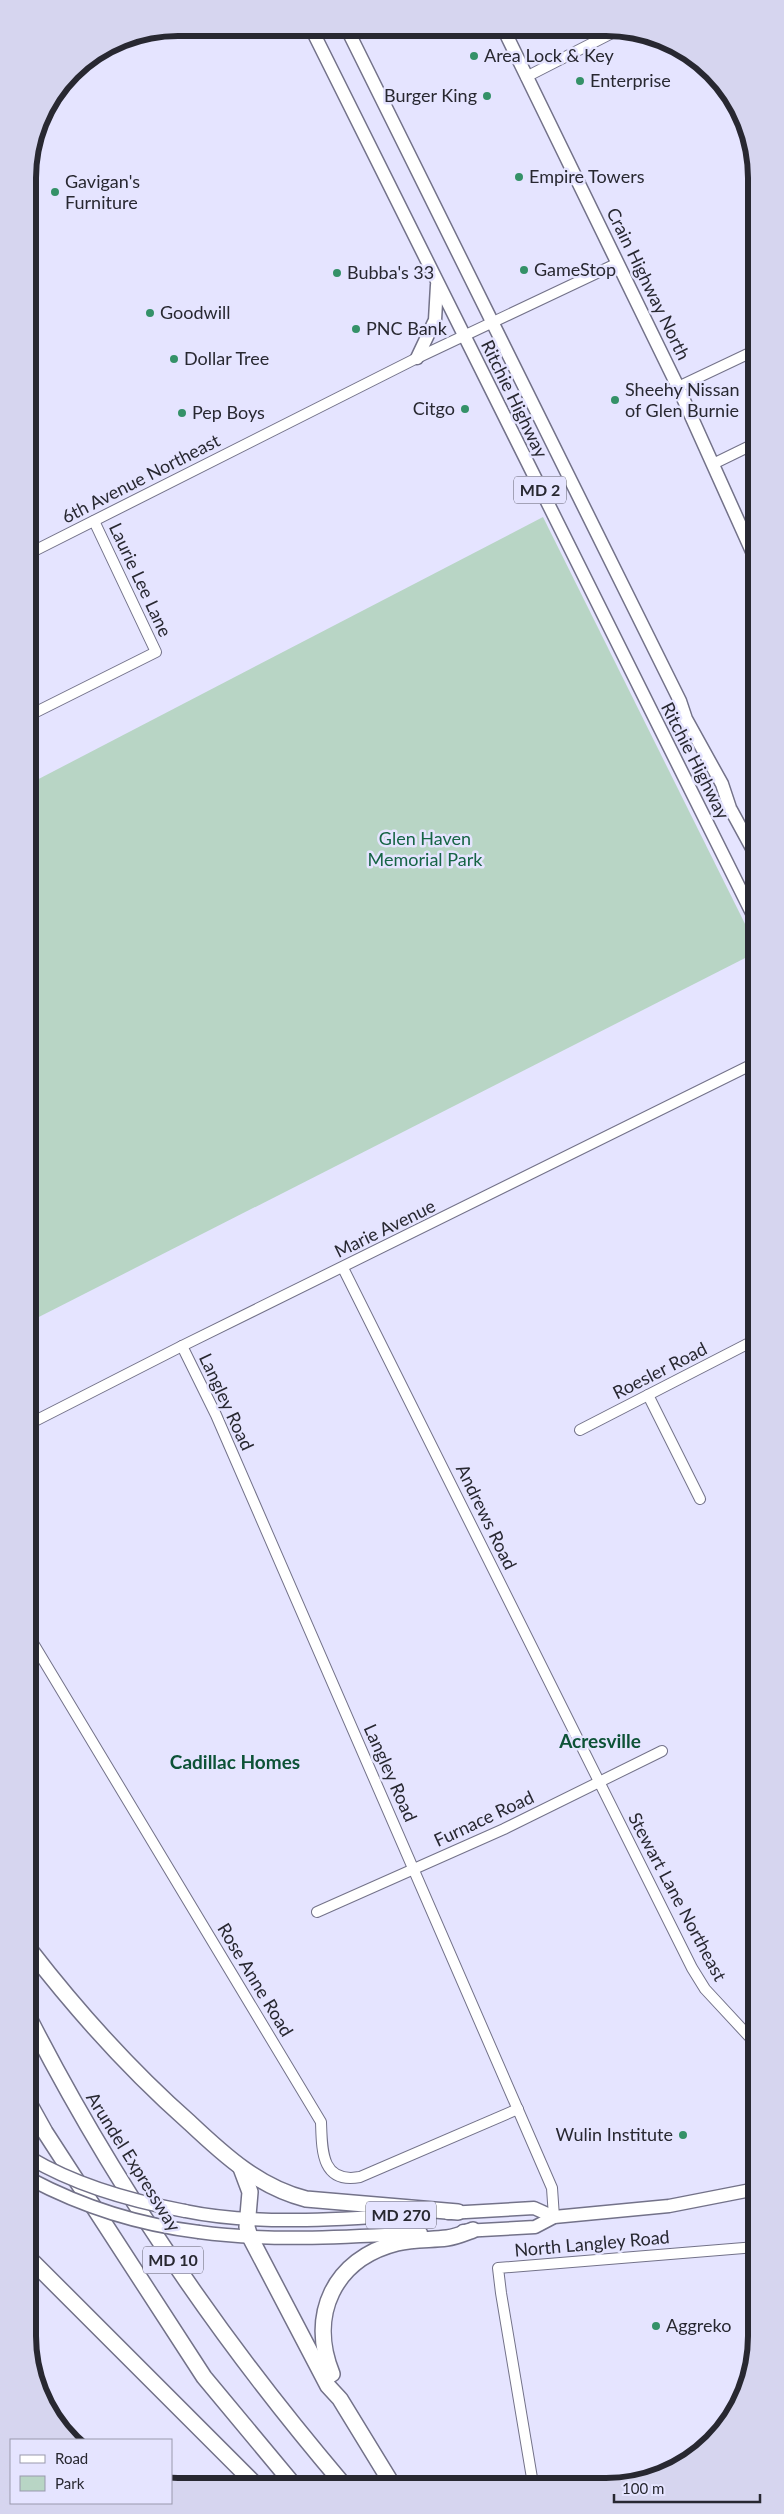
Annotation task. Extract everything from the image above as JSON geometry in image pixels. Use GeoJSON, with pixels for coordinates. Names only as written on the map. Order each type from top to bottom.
{"type":"FeatureCollection","features":[{"type":"Feature","properties":{"kind":"highway"},"geometry":{"type":"LineString","coordinates":[[36,1958],[59,1988],[153,2090],[241,2168],[283,2193],[306,2199],[458,2212]]}},
{"type":"Feature","properties":{"kind":"highway","name":"Arundel Expressway"},"geometry":{"type":"LineString","coordinates":[[36,2032],[68,2094],[174,2262],[261,2382],[338,2478]]}},
{"type":"Feature","properties":{"kind":"highway","name":"MD 10"},"geometry":{"type":"LineString","coordinates":[[36,2116],[204,2377],[288,2478]]}},
{"type":"Feature","properties":{"kind":"highway"},"geometry":{"type":"LineString","coordinates":[[36,2123],[45,2132]]}},
{"type":"Feature","properties":{"kind":"highway"},"geometry":{"type":"LineString","coordinates":[[241,2168],[250,2192],[250,2208],[247,2217],[250,2237],[328,2386],[340,2399],[388,2478]]}},
{"type":"Feature","properties":{"kind":"highway"},"geometry":{"type":"LineString","coordinates":[[340,2399],[324,2354],[322,2332],[327,2306],[335,2286],[346,2272],[362,2257],[381,2248],[399,2243],[449,2238],[473,2230]]}},
{"type":"Feature","properties":{"kind":"highway"},"geometry":{"type":"LineString","coordinates":[[36,2265],[249,2478]]}},
{"type":"Feature","properties":{"kind":"main road","name":"Ritchie Highway"},"geometry":{"type":"LineString","coordinates":[[314,36],[748,906]]}},
{"type":"Feature","properties":{"kind":"main road","name":"Ritchie Highway"},"geometry":{"type":"LineString","coordinates":[[351,36],[494,320],[680,701],[686,719],[718,775],[730,808],[748,840]]}},
{"type":"Feature","properties":{"kind":"main road","name":"Crain Highway North"},"geometry":{"type":"LineString","coordinates":[[507,36],[678,387],[748,542]]}},
{"type":"Feature","properties":{"kind":"main road"},"geometry":{"type":"LineString","coordinates":[[417,358],[435,320],[437,283]]}},
{"type":"Feature","properties":{"kind":"main road","name":"MD 270"},"geometry":{"type":"LineString","coordinates":[[36,2161],[61,2174],[118,2196],[215,2216],[339,2219],[534,2208],[554,2216]]}},
{"type":"Feature","properties":{"kind":"main road","name":"MD 270"},"geometry":{"type":"LineString","coordinates":[[36,2182],[73,2200],[111,2213],[200,2232],[250,2237],[347,2238],[535,2226],[554,2216],[669,2206],[747,2191]]}},
{"type":"Feature","properties":{"kind":"street"},"geometry":{"type":"LineString","coordinates":[[526,77],[606,36]]}},
{"type":"Feature","properties":{"kind":"street","name":"6th Avenue Northeast"},"geometry":{"type":"LineString","coordinates":[[37,550],[463,335],[618,263]]}},
{"type":"Feature","properties":{"kind":"street"},"geometry":{"type":"LineString","coordinates":[[678,387],[748,353]]}},
{"type":"Feature","properties":{"kind":"street"},"geometry":{"type":"LineString","coordinates":[[713,464],[748,447]]}},
{"type":"Feature","properties":{"kind":"street","name":"Laurie Lee Lane"},"geometry":{"type":"LineString","coordinates":[[37,712],[156,652],[94,521]]}},
{"type":"Feature","properties":{"kind":"street","name":"Marie Avenue"},"geometry":{"type":"LineString","coordinates":[[36,1420],[182,1346],[748,1067]]}},
{"type":"Feature","properties":{"kind":"street","name":"Andrews Road"},"geometry":{"type":"LineString","coordinates":[[343,1268],[599,1781]]}},
{"type":"Feature","properties":{"kind":"street","name":"Roesler Road"},"geometry":{"type":"LineString","coordinates":[[580,1430],[747,1344]]}},
{"type":"Feature","properties":{"kind":"street","name":"Langley Road"},"geometry":{"type":"LineString","coordinates":[[182,1346],[216,1414],[552,2188],[554,2216]]}},
{"type":"Feature","properties":{"kind":"street"},"geometry":{"type":"LineString","coordinates":[[648,1395],[700,1499]]}},
{"type":"Feature","properties":{"kind":"street","name":"Rose Anne Road"},"geometry":{"type":"LineString","coordinates":[[36,1649],[321,2122],[325,2162],[329,2168],[344,2177],[360,2177],[518,2109]]}},
{"type":"Feature","properties":{"kind":"street","name":"Furnace Road"},"geometry":{"type":"LineString","coordinates":[[318,1912],[504,1829],[662,1751]]}},
{"type":"Feature","properties":{"kind":"street","name":"Stewart Lane Northeast"},"geometry":{"type":"LineString","coordinates":[[599,1781],[705,1989],[747,2034]]}},
{"type":"Feature","properties":{"kind":"street","name":"North Langley Road"},"geometry":{"type":"LineString","coordinates":[[532,2478],[500,2293],[498,2268],[747,2248]]}},
{"type":"Feature","properties":{"kind":"green space","name":"Glen Haven Memorial Park"},"geometry":{"type":"Polygon","coordinates":[[[543,517],[748,929],[748,957],[36,1318],[37,780],[543,517]]]}},
{"type":"Feature","properties":{"kind":"place","name":"Area Lock & Key"},"geometry":{"type":"Point","coordinates":[474,56]}},
{"type":"Feature","properties":{"kind":"place","name":"Enterprise"},"geometry":{"type":"Point","coordinates":[580,81]}},
{"type":"Feature","properties":{"kind":"place","name":"Burger King"},"geometry":{"type":"Point","coordinates":[487,96]}},
{"type":"Feature","properties":{"kind":"place","name":"Empire Towers"},"geometry":{"type":"Point","coordinates":[519,177]}},
{"type":"Feature","properties":{"kind":"place","name":"Gavigan's Furniture"},"geometry":{"type":"Point","coordinates":[55,192]}},
{"type":"Feature","properties":{"kind":"place","name":"GameStop"},"geometry":{"type":"Point","coordinates":[524,270]}},
{"type":"Feature","properties":{"kind":"place","name":"Bubba's 33"},"geometry":{"type":"Point","coordinates":[337,273]}},
{"type":"Feature","properties":{"kind":"place","name":"Goodwill"},"geometry":{"type":"Point","coordinates":[150,313]}},
{"type":"Feature","properties":{"kind":"place","name":"PNC Bank"},"geometry":{"type":"Point","coordinates":[356,329]}},
{"type":"Feature","properties":{"kind":"place","name":"Dollar Tree"},"geometry":{"type":"Point","coordinates":[174,359]}},
{"type":"Feature","properties":{"kind":"place","name":"Sheehy Nissan of Glen Burnie"},"geometry":{"type":"Point","coordinates":[615,400]}},
{"type":"Feature","properties":{"kind":"place","name":"Citgo"},"geometry":{"type":"Point","coordinates":[465,409]}},
{"type":"Feature","properties":{"kind":"place","name":"Pep Boys"},"geometry":{"type":"Point","coordinates":[182,413]}},
{"type":"Feature","properties":{"kind":"place","name":"Wulin Institute"},"geometry":{"type":"Point","coordinates":[683,2135]}},
{"type":"Feature","properties":{"kind":"place","name":"Aggreko"},"geometry":{"type":"Point","coordinates":[656,2326]}},
{"type":"Feature","properties":{"kind":"district","name":"Acresville"},"geometry":{"type":"Point","coordinates":[600,1741]}},
{"type":"Feature","properties":{"kind":"district","name":"Cadillac Homes"},"geometry":{"type":"Point","coordinates":[235,1762]}}]}
